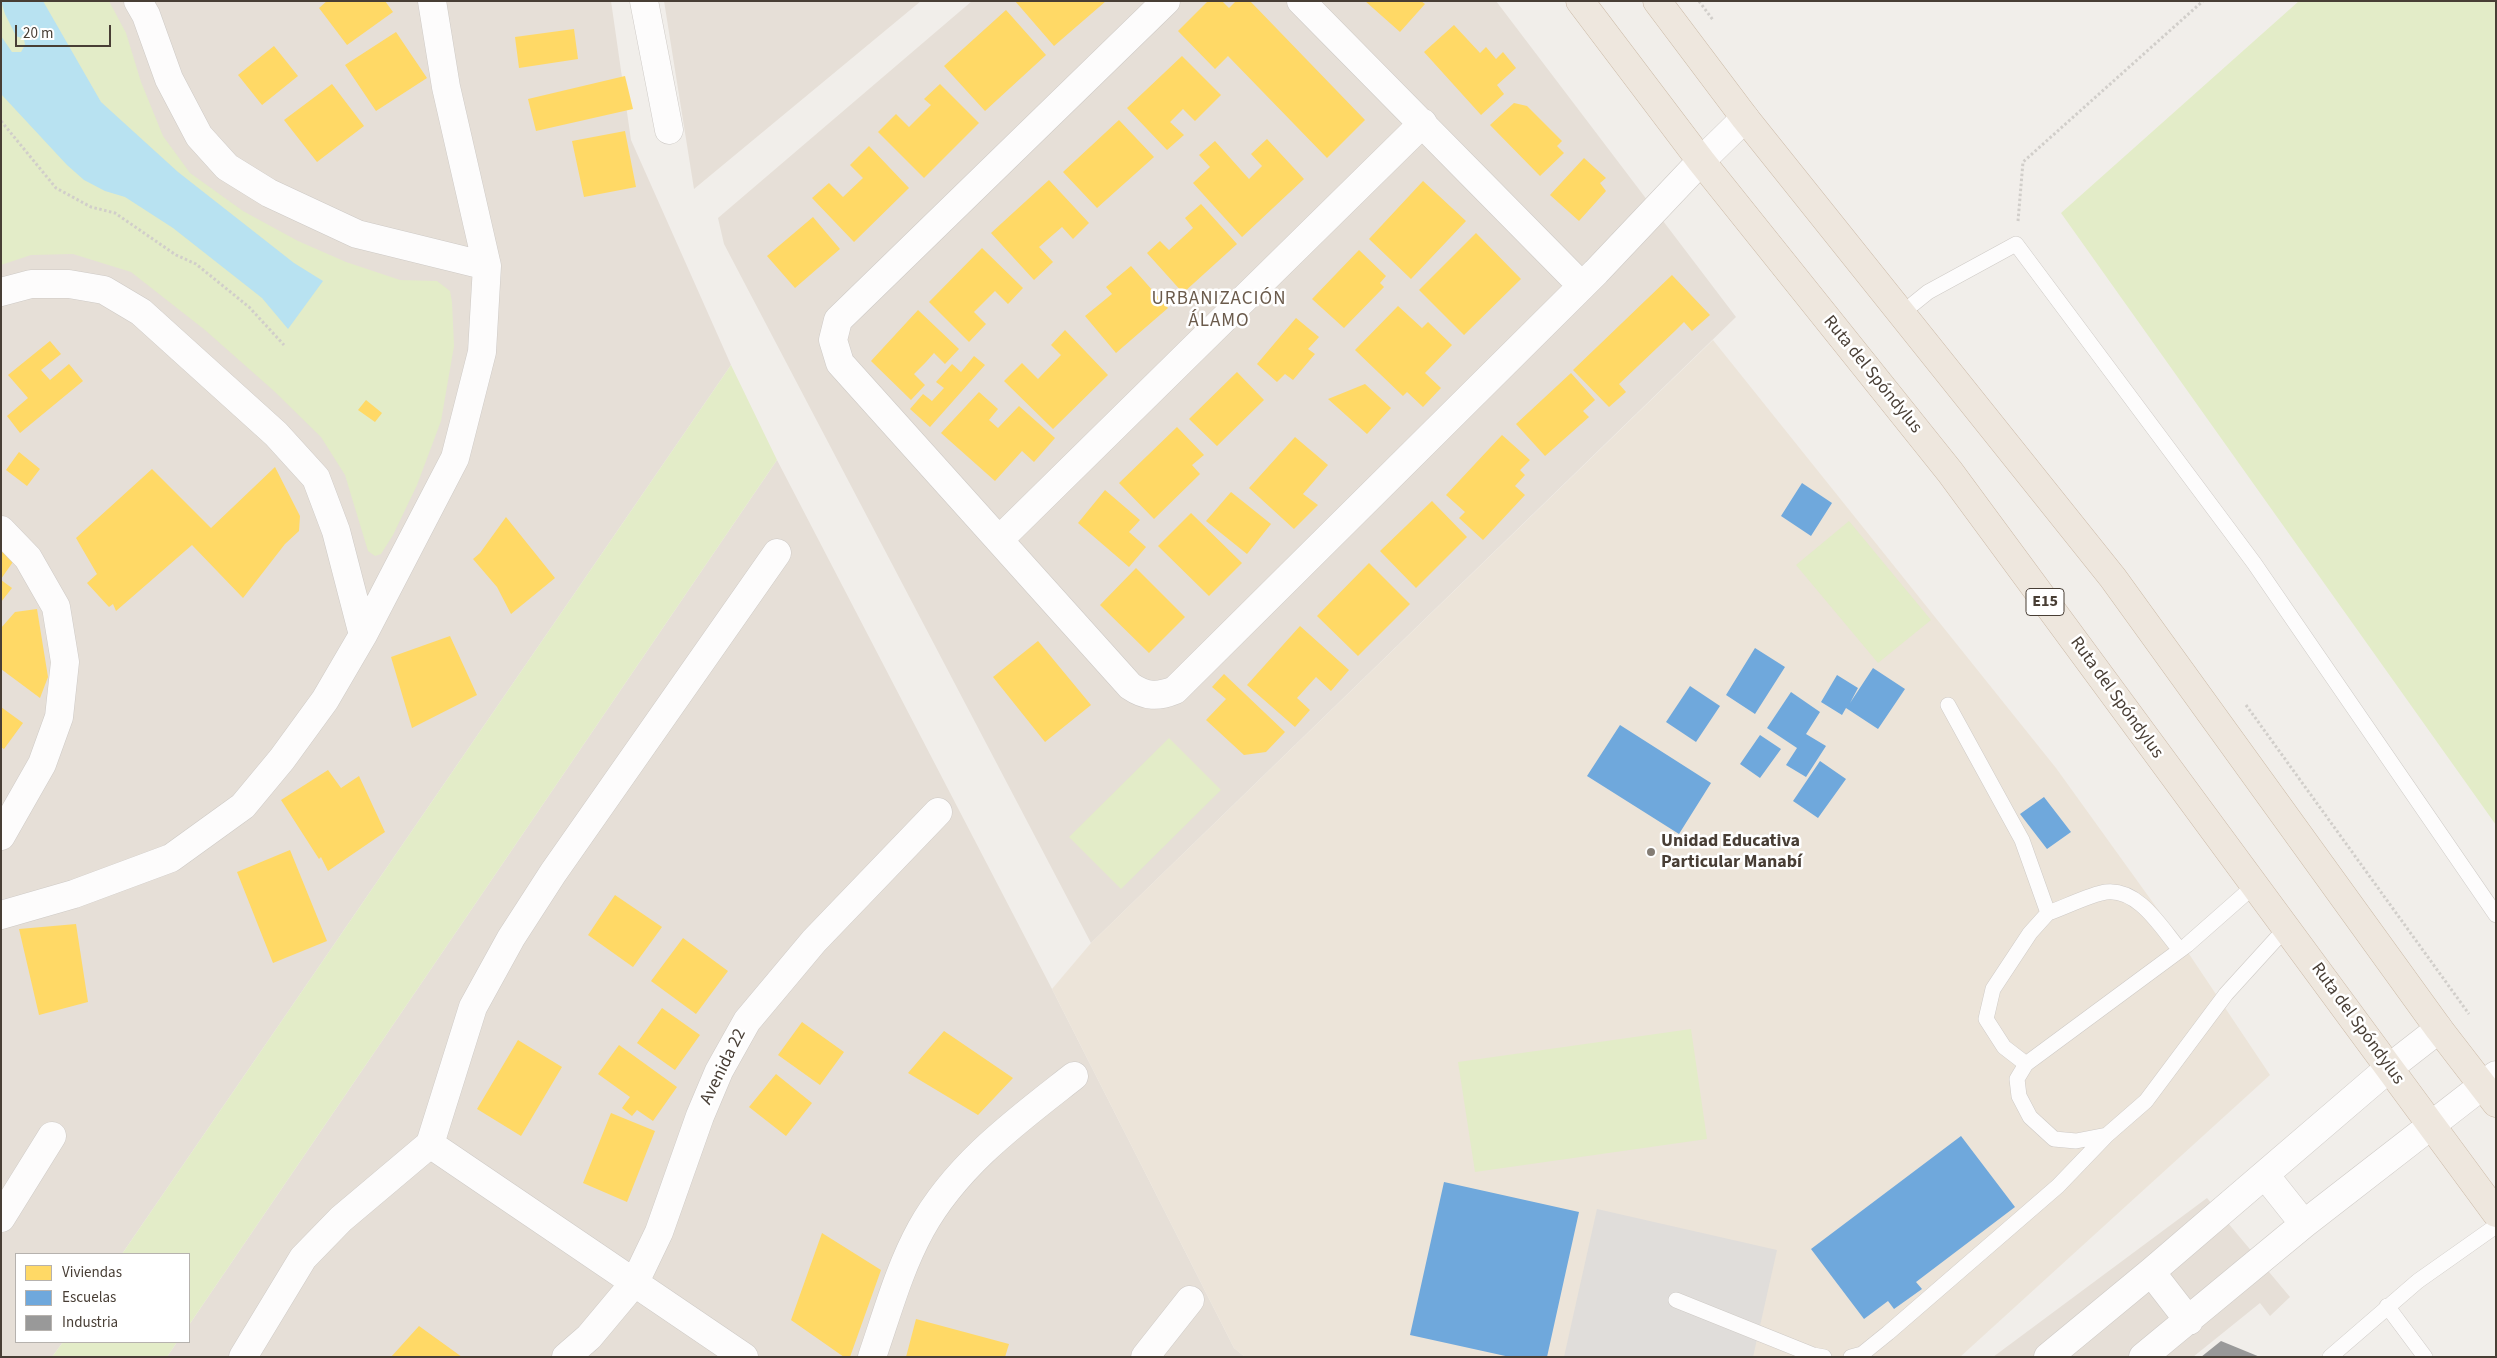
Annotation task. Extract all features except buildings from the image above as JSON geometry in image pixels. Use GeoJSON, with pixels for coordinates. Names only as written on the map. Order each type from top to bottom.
{"type":"FeatureCollection","features":[{"type":"Feature","properties":{"kind":"highway","name":"Ruta del Spóndylus"},"geometry":{"type":"LineString","coordinates":[[1580,1],[1701,161],[1950,472],[2496,1213]]}},
{"type":"Feature","properties":{"kind":"highway"},"geometry":{"type":"LineString","coordinates":[[1658,1],[1745,118],[2113,578],[2439,1028],[2491,1088]]}},
{"type":"Feature","properties":{"kind":"street"},"geometry":{"type":"LineString","coordinates":[[1,915],[74,894],[171,858],[243,806],[282,759],[325,700],[364,635],[455,458],[482,352],[487,266],[446,86],[432,1]]}},
{"type":"Feature","properties":{"kind":"street"},"geometry":{"type":"LineString","coordinates":[[644,1],[669,130]]}},
{"type":"Feature","properties":{"kind":"street"},"geometry":{"type":"LineString","coordinates":[[1166,1],[838,320],[832,340],[840,363],[1130,686],[1140,692],[1162,696],[1175,690],[1582,286],[1701,161],[1745,118]]}},
{"type":"Feature","properties":{"kind":"street"},"geometry":{"type":"LineString","coordinates":[[1301,1],[1582,286]]}},
{"type":"Feature","properties":{"kind":"street"},"geometry":{"type":"LineString","coordinates":[[147,6],[169,79],[199,136],[227,166],[269,193],[357,234],[487,266]]}},
{"type":"Feature","properties":{"kind":"street"},"geometry":{"type":"LineString","coordinates":[[999,540],[1423,123]]}},
{"type":"Feature","properties":{"kind":"street"},"geometry":{"type":"LineString","coordinates":[[1,292],[31,284],[68,284],[104,290],[141,312],[276,434],[316,478],[336,531],[364,635]]}},
{"type":"Feature","properties":{"kind":"street"},"geometry":{"type":"LineString","coordinates":[[1,530],[28,558],[56,607],[65,662],[56,724],[42,764],[3,827]]}},
{"type":"Feature","properties":{"kind":"street"},"geometry":{"type":"LineString","coordinates":[[243,1357],[303,1258],[341,1220],[430,1144],[473,1008],[510,938],[553,873],[777,553]]}},
{"type":"Feature","properties":{"kind":"street","name":"Avenida 22"},"geometry":{"type":"LineString","coordinates":[[566,1357],[588,1337],[635,1282],[660,1232],[711,1089],[747,1022],[814,941],[938,812]]}},
{"type":"Feature","properties":{"kind":"street"},"geometry":{"type":"LineString","coordinates":[[2048,1357],[2151,1272],[2389,1068],[2439,1028]]}},
{"type":"Feature","properties":{"kind":"street"},"geometry":{"type":"LineString","coordinates":[[872,1357],[902,1267],[922,1227],[955,1181],[992,1141],[1074,1076]]}},
{"type":"Feature","properties":{"kind":"street"},"geometry":{"type":"LineString","coordinates":[[2143,1357],[2304,1224],[2432,1125],[2491,1088]]}},
{"type":"Feature","properties":{"kind":"street"},"geometry":{"type":"LineString","coordinates":[[1,1218],[52,1136]]}},
{"type":"Feature","properties":{"kind":"street"},"geometry":{"type":"LineString","coordinates":[[430,1144],[744,1357]]}},
{"type":"Feature","properties":{"kind":"street"},"geometry":{"type":"LineString","coordinates":[[2265,1175],[2304,1224]]}},
{"type":"Feature","properties":{"kind":"street"},"geometry":{"type":"LineString","coordinates":[[2151,1272],[2189,1320]]}},
{"type":"Feature","properties":{"kind":"street"},"geometry":{"type":"LineString","coordinates":[[1145,1357],[1190,1300]]}},
{"type":"Feature","properties":{"kind":"lane"},"geometry":{"type":"LineString","coordinates":[[1902,313],[1928,292],[2016,244],[2254,563],[2496,915]]}},
{"type":"Feature","properties":{"kind":"lane"},"geometry":{"type":"LineString","coordinates":[[1948,705],[2022,840],[2048,913]]}},
{"type":"Feature","properties":{"kind":"lane"},"geometry":{"type":"LineString","coordinates":[[2107,1135],[2076,1141],[2054,1138],[2030,1117],[2019,1096],[2017,1079],[2026,1064],[2180,950],[2254,886]]}},
{"type":"Feature","properties":{"kind":"lane"},"geometry":{"type":"LineString","coordinates":[[2026,1064],[2004,1047],[1986,1019],[1993,989],[2030,934],[2048,913],[2106,892],[2124,894],[2145,907],[2180,950]]}},
{"type":"Feature","properties":{"kind":"lane"},"geometry":{"type":"LineString","coordinates":[[1851,1357],[1862,1354],[1896,1327],[2058,1186],[2107,1135],[2146,1102],[2226,994],[2286,928]]}},
{"type":"Feature","properties":{"kind":"lane"},"geometry":{"type":"LineString","coordinates":[[2330,1357],[2387,1306],[2496,1226]]}},
{"type":"Feature","properties":{"kind":"lane"},"geometry":{"type":"LineString","coordinates":[[1676,1300],[1813,1355],[1824,1357]]}},
{"type":"Feature","properties":{"kind":"lane"},"geometry":{"type":"LineString","coordinates":[[2387,1306],[2425,1357]]}},
{"type":"Feature","properties":{"kind":"path"},"geometry":{"type":"LineString","coordinates":[[2016,244],[2023,162],[2203,1]]}},
{"type":"Feature","properties":{"kind":"path"},"geometry":{"type":"LineString","coordinates":[[1,121],[56,188],[91,207],[115,213],[176,255],[196,264],[249,307],[284,345]]}},
{"type":"Feature","properties":{"kind":"shaded area"},"geometry":{"type":"Polygon","coordinates":[[[1,1],[611,1],[631,140],[731,365],[123,1253],[15,1253],[15,1343],[62,1343],[52,1357],[1,1357],[1,1]]]}},
{"type":"Feature","properties":{"kind":"shaded area"},"geometry":{"type":"Polygon","coordinates":[[[664,1],[921,1],[694,189],[664,1]]]}},
{"type":"Feature","properties":{"kind":"shaded area"},"geometry":{"type":"Polygon","coordinates":[[[972,1],[1496,1],[1736,317],[1091,943],[724,244],[718,218],[972,1]]]}},
{"type":"Feature","properties":{"kind":"shaded area","name":"Unidad Educativa Particular Manabí"},"geometry":{"type":"Polygon","coordinates":[[[1713,340],[2056,768],[2177,936],[2270,1075],[1960,1357],[1245,1357],[1234,1348],[1052,989],[1091,943],[1713,340]]]}},
{"type":"Feature","properties":{"kind":"shaded area"},"geometry":{"type":"Polygon","coordinates":[[[777,460],[1052,989],[1234,1348],[1245,1357],[167,1357],[176,1343],[190,1343],[190,1324],[777,460]]]}},
{"type":"Feature","properties":{"kind":"shaded area"},"geometry":{"type":"Polygon","coordinates":[[[2207,1198],[2290,1297],[2270,1316],[2260,1303],[2193,1357],[1993,1357],[2207,1198]]]}},
{"type":"Feature","properties":{"kind":"shaded area"},"geometry":{"type":"Polygon","coordinates":[[[1597,1209],[1777,1250],[1753,1357],[1564,1357],[1597,1209]]]}},
{"type":"Feature","properties":{"kind":"green space"},"geometry":{"type":"Polygon","coordinates":[[[1,1],[109,1],[126,33],[141,82],[163,136],[190,173],[243,211],[298,241],[346,262],[400,280],[437,281],[450,291],[454,346],[441,421],[417,485],[393,535],[381,554],[375,556],[368,551],[345,475],[321,437],[274,391],[205,330],[131,272],[73,254],[31,255],[1,265],[1,1]]]}},
{"type":"Feature","properties":{"kind":"green space"},"geometry":{"type":"Polygon","coordinates":[[[2299,1],[2496,1],[2496,825],[2061,213],[2299,1]]]}},
{"type":"Feature","properties":{"kind":"green space"},"geometry":{"type":"Polygon","coordinates":[[[731,365],[777,460],[190,1324],[190,1253],[123,1253],[731,365]]]}},
{"type":"Feature","properties":{"kind":"green space"},"geometry":{"type":"Polygon","coordinates":[[[1849,521],[1931,620],[1878,663],[1796,565],[1849,521]]]}},
{"type":"Feature","properties":{"kind":"green space"},"geometry":{"type":"Polygon","coordinates":[[[1169,738],[1221,790],[1121,889],[1069,837],[1169,738]]]}},
{"type":"Feature","properties":{"kind":"green space"},"geometry":{"type":"Polygon","coordinates":[[[1691,1029],[1707,1139],[1475,1172],[1458,1062],[1691,1029]]]}},
{"type":"Feature","properties":{"kind":"green space"},"geometry":{"type":"Polygon","coordinates":[[[62,1343],[176,1343],[167,1357],[52,1357],[62,1343]]]}},
{"type":"Feature","properties":{"kind":"water"},"geometry":{"type":"Polygon","coordinates":[[[1,1],[43,1],[101,102],[178,172],[294,263],[323,281],[288,329],[262,298],[173,228],[125,197],[105,191],[84,180],[67,165],[1,94],[1,36],[12,52],[21,52],[25,45],[24,39],[16,36],[1,1]]]}},
{"type":"Feature","properties":{"kind":"place","name":"Unidad Educativa Particular Manabí"},"geometry":{"type":"Point","coordinates":[1651,852]}},
{"type":"Feature","properties":{"kind":"district","name":"URBANIZACIÓN ÁLAMO"},"geometry":{"type":"Point","coordinates":[1219,311]}}]}
